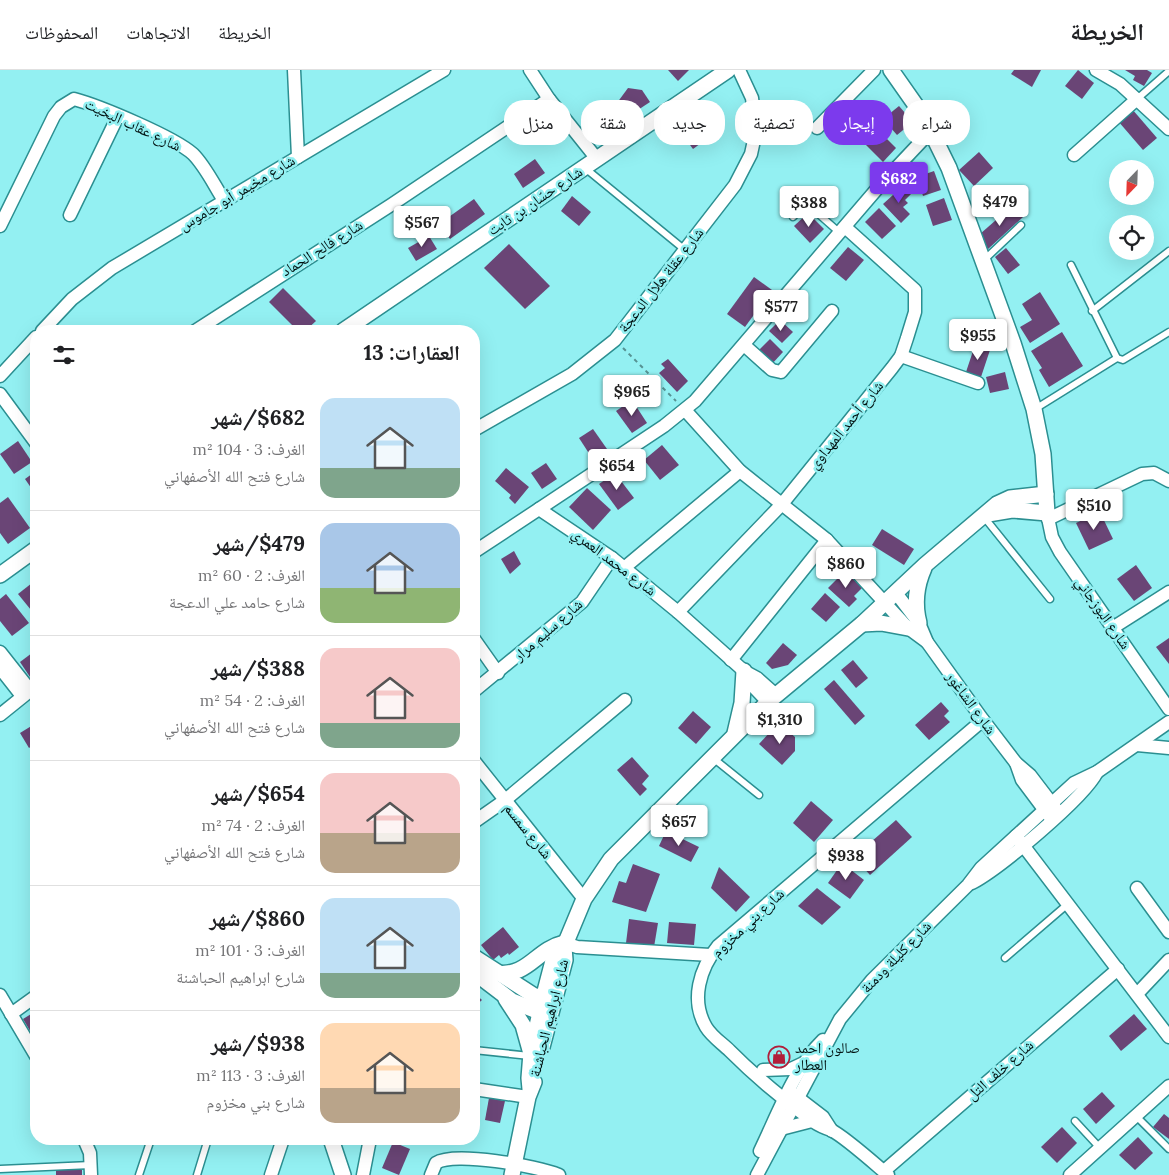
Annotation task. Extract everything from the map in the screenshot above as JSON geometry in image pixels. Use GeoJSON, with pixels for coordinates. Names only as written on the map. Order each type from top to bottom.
{"type":"FeatureCollection","features":[{"type":"Feature","properties":{"kind":"street"},"geometry":{"type":"LineString","coordinates":[[294,70],[298,157]]}},
{"type":"Feature","properties":{"kind":"street","name":"شارع مخيمر أبو جاموس"},"geometry":{"type":"LineString","coordinates":[[48,325],[72,299],[98,277],[444,70]]}},
{"type":"Feature","properties":{"kind":"street"},"geometry":{"type":"LineString","coordinates":[[530,70],[590,164]]}},
{"type":"Feature","properties":{"kind":"street","name":"شارع حسّان بن ثابت"},"geometry":{"type":"LineString","coordinates":[[352,325],[728,70]]}},
{"type":"Feature","properties":{"kind":"street","name":"شارع عقلة هلال الدعجة"},"geometry":{"type":"LineString","coordinates":[[480,427],[572,374],[615,340],[735,185],[751,154],[756,131],[752,98],[739,70]]}},
{"type":"Feature","properties":{"kind":"street"},"geometry":{"type":"LineString","coordinates":[[817,128],[874,70]]}},
{"type":"Feature","properties":{"kind":"street"},"geometry":{"type":"LineString","coordinates":[[892,70],[913,100]]}},
{"type":"Feature","properties":{"kind":"street"},"geometry":{"type":"LineString","coordinates":[[1096,70],[1120,84],[1169,128]]}},
{"type":"Feature","properties":{"kind":"street","name":"شارع عقاب البخيت"},"geometry":{"type":"LineString","coordinates":[[0,226],[61,107],[74,98],[118,116],[187,150],[209,176],[225,202]]}},
{"type":"Feature","properties":{"kind":"street","name":"شارع فالح الحماد"},"geometry":{"type":"LineString","coordinates":[[204,325],[549,99]]}},
{"type":"Feature","properties":{"kind":"street"},"geometry":{"type":"LineString","coordinates":[[1074,155],[1137,99]]}},
{"type":"Feature","properties":{"kind":"street"},"geometry":{"type":"LineString","coordinates":[[70,215],[118,116]]}},
{"type":"Feature","properties":{"kind":"street"},"geometry":{"type":"LineString","coordinates":[[480,548],[625,453],[685,410],[918,145]]}},
{"type":"Feature","properties":{"kind":"street"},"geometry":{"type":"LineString","coordinates":[[938,145],[949,168],[1034,409],[1043,454],[1048,516],[1142,474],[1154,473],[1169,481]]}},
{"type":"Feature","properties":{"kind":"street","name":"شارع أحمد المهداوي"},"geometry":{"type":"LineString","coordinates":[[678,612],[782,504],[901,356],[915,312],[915,290],[908,281],[842,230]]}},
{"type":"Feature","properties":{"kind":"street"},"geometry":{"type":"LineString","coordinates":[[744,345],[772,370],[781,372],[832,311]]}},
{"type":"Feature","properties":{"kind":"street"},"geometry":{"type":"LineString","coordinates":[[0,376],[30,344]]}},
{"type":"Feature","properties":{"kind":"street"},"geometry":{"type":"LineString","coordinates":[[901,356],[978,382]]}},
{"type":"Feature","properties":{"kind":"street"},"geometry":{"type":"LineString","coordinates":[[0,394],[30,435]]}},
{"type":"Feature","properties":{"kind":"street","name":"شارع الشاغور"},"geometry":{"type":"LineString","coordinates":[[685,410],[740,471],[827,540],[891,597],[927,642],[1016,764],[1030,775],[1052,811]]}},
{"type":"Feature","properties":{"kind":"street"},"geometry":{"type":"LineString","coordinates":[[624,568],[740,471]]}},
{"type":"Feature","properties":{"kind":"street","name":"شارع ابراهيم الحباشنة"},"geometry":{"type":"LineString","coordinates":[[513,1169],[546,1007],[554,957],[565,945],[584,899],[611,859],[772,698],[862,624],[926,565],[986,516],[997,504],[1010,498],[1046,494]]}},
{"type":"Feature","properties":{"kind":"street","name":"شارع محمد العمري"},"geometry":{"type":"LineString","coordinates":[[539,508],[612,558],[678,612],[744,671],[749,682],[772,698]]}},
{"type":"Feature","properties":{"kind":"street","name":"شارع ابراهيم الحباشنة"},"geometry":{"type":"LineString","coordinates":[[986,516],[1012,510],[1048,516]]}},
{"type":"Feature","properties":{"kind":"street","name":"شارع البوزجاني"},"geometry":{"type":"LineString","coordinates":[[1048,516],[1060,552],[1114,626],[1169,709]]}},
{"type":"Feature","properties":{"kind":"street"},"geometry":{"type":"LineString","coordinates":[[731,660],[827,540]]}},
{"type":"Feature","properties":{"kind":"street"},"geometry":{"type":"LineString","coordinates":[[0,575],[30,553]]}},
{"type":"Feature","properties":{"kind":"street","name":"شارع سليم مرار"},"geometry":{"type":"LineString","coordinates":[[480,686],[582,602],[612,558]]}},
{"type":"Feature","properties":{"kind":"street"},"geometry":{"type":"LineString","coordinates":[[862,624],[881,623],[913,626],[916,590],[926,565]]}},
{"type":"Feature","properties":{"kind":"street"},"geometry":{"type":"LineString","coordinates":[[1114,626],[1169,592]]}},
{"type":"Feature","properties":{"kind":"street"},"geometry":{"type":"LineString","coordinates":[[480,648],[498,673]]}},
{"type":"Feature","properties":{"kind":"street"},"geometry":{"type":"LineString","coordinates":[[0,652],[30,691]]}},
{"type":"Feature","properties":{"kind":"street"},"geometry":{"type":"LineString","coordinates":[[0,668],[30,691]]}},
{"type":"Feature","properties":{"kind":"street"},"geometry":{"type":"LineString","coordinates":[[735,734],[742,703],[744,671]]}},
{"type":"Feature","properties":{"kind":"street"},"geometry":{"type":"LineString","coordinates":[[0,715],[30,691]]}},
{"type":"Feature","properties":{"kind":"street"},"geometry":{"type":"LineString","coordinates":[[480,818],[504,801],[624,700]]}},
{"type":"Feature","properties":{"kind":"street","name":"شارع بني مخزوم"},"geometry":{"type":"LineString","coordinates":[[832,1131],[823,1117],[791,1098],[741,1063],[706,1027],[701,1013],[699,983],[703,969],[710,955],[727,938],[983,720]]}},
{"type":"Feature","properties":{"kind":"street","name":"شارع كليلة ودمنة"},"geometry":{"type":"LineString","coordinates":[[791,1098],[850,1006],[872,980],[968,885],[993,870],[1019,840],[1052,811],[1079,779],[1097,772],[1169,722]]}},
{"type":"Feature","properties":{"kind":"street"},"geometry":{"type":"LineString","coordinates":[[1137,745],[1169,748]]}},
{"type":"Feature","properties":{"kind":"street","name":"شارع سمسم"},"geometry":{"type":"LineString","coordinates":[[480,769],[584,899]]}},
{"type":"Feature","properties":{"kind":"street"},"geometry":{"type":"LineString","coordinates":[[1019,840],[1069,903],[1169,1037]]}},
{"type":"Feature","properties":{"kind":"street"},"geometry":{"type":"LineString","coordinates":[[1136,888],[1169,932]]}},
{"type":"Feature","properties":{"kind":"street"},"geometry":{"type":"LineString","coordinates":[[495,972],[514,973],[524,969],[547,950],[565,945],[710,955]]}},
{"type":"Feature","properties":{"kind":"street"},"geometry":{"type":"LineString","coordinates":[[1137,994],[1169,960]]}},
{"type":"Feature","properties":{"kind":"street"},"geometry":{"type":"LineString","coordinates":[[480,961],[546,1007]]}},
{"type":"Feature","properties":{"kind":"street","name":"شارع خلف التل"},"geometry":{"type":"LineString","coordinates":[[886,1173],[1118,969]]}},
{"type":"Feature","properties":{"kind":"street"},"geometry":{"type":"LineString","coordinates":[[480,977],[499,993],[525,1008],[546,1007]]}},
{"type":"Feature","properties":{"kind":"street"},"geometry":{"type":"LineString","coordinates":[[499,993],[518,1016],[526,1034],[531,1055]]}},
{"type":"Feature","properties":{"kind":"street"},"geometry":{"type":"LineString","coordinates":[[0,995],[30,1046]]}},
{"type":"Feature","properties":{"kind":"street"},"geometry":{"type":"LineString","coordinates":[[11,1014],[30,1000]]}},
{"type":"Feature","properties":{"kind":"street","name":"شارع ابراهيم الحباشنة"},"geometry":{"type":"LineString","coordinates":[[529,1093],[531,1055],[546,1007]]}},
{"type":"Feature","properties":{"kind":"street","name":"شارع كليلة ودمنة"},"geometry":{"type":"LineString","coordinates":[[791,1098],[808,1061],[820,1043],[831,1034]]}},
{"type":"Feature","properties":{"kind":"street","name":"شارع بني مخزوم"},"geometry":{"type":"LineString","coordinates":[[732,1052],[746,1058],[763,1070],[812,1121],[832,1131],[886,1173]]}},
{"type":"Feature","properties":{"kind":"street"},"geometry":{"type":"LineString","coordinates":[[763,1070],[791,1069],[808,1061]]}},
{"type":"Feature","properties":{"kind":"street"},"geometry":{"type":"LineString","coordinates":[[1070,1175],[1169,1086]]}},
{"type":"Feature","properties":{"kind":"street"},"geometry":{"type":"LineString","coordinates":[[480,1089],[529,1093]]}},
{"type":"Feature","properties":{"kind":"street"},"geometry":{"type":"LineString","coordinates":[[757,1175],[781,1129],[791,1098]]}},
{"type":"Feature","properties":{"kind":"street"},"geometry":{"type":"LineString","coordinates":[[749,1175],[791,1098]]}},
{"type":"Feature","properties":{"kind":"street"},"geometry":{"type":"LineString","coordinates":[[781,1129],[812,1121]]}},
{"type":"Feature","properties":{"kind":"street"},"geometry":{"type":"LineString","coordinates":[[87,1145],[90,1153],[91,1170]]}},
{"type":"Feature","properties":{"kind":"street"},"geometry":{"type":"LineString","coordinates":[[270,1175],[281,1145]]}},
{"type":"Feature","properties":{"kind":"street"},"geometry":{"type":"LineString","coordinates":[[333,1145],[342,1175]]}},
{"type":"Feature","properties":{"kind":"street"},"geometry":{"type":"LineString","coordinates":[[363,1175],[369,1145]]}},
{"type":"Feature","properties":{"kind":"street"},"geometry":{"type":"LineString","coordinates":[[431,1175],[436,1163],[447,1159],[559,1175]]}},
{"type":"Feature","properties":{"kind":"lane"},"geometry":{"type":"LineString","coordinates":[[1137,99],[1169,70]]}},
{"type":"Feature","properties":{"kind":"lane"},"geometry":{"type":"LineString","coordinates":[[590,164],[685,250]]}},
{"type":"Feature","properties":{"kind":"lane"},"geometry":{"type":"LineString","coordinates":[[793,216],[806,203],[842,230]]}},
{"type":"Feature","properties":{"kind":"lane"},"geometry":{"type":"LineString","coordinates":[[983,262],[1021,225]]}},
{"type":"Feature","properties":{"kind":"lane"},"geometry":{"type":"LineString","coordinates":[[1092,311],[1169,251]]}},
{"type":"Feature","properties":{"kind":"lane"},"geometry":{"type":"LineString","coordinates":[[1071,265],[1092,311],[1117,358],[1123,360],[1169,332]]}},
{"type":"Feature","properties":{"kind":"lane"},"geometry":{"type":"LineString","coordinates":[[1034,409],[1117,358]]}},
{"type":"Feature","properties":{"kind":"lane"},"geometry":{"type":"LineString","coordinates":[[986,516],[1050,599]]}},
{"type":"Feature","properties":{"kind":"lane"},"geometry":{"type":"LineString","coordinates":[[712,758],[759,795]]}},
{"type":"Feature","properties":{"kind":"lane"},"geometry":{"type":"LineString","coordinates":[[1005,958],[1069,903]]}},
{"type":"Feature","properties":{"kind":"lane"},"geometry":{"type":"LineString","coordinates":[[480,1051],[531,1055]]}},
{"type":"Feature","properties":{"kind":"lane"},"geometry":{"type":"LineString","coordinates":[[1136,1116],[1169,1149]]}},
{"type":"Feature","properties":{"kind":"lane"},"geometry":{"type":"LineString","coordinates":[[1075,1121],[1099,1147]]}},
{"type":"Feature","properties":{"kind":"lane"},"geometry":{"type":"LineString","coordinates":[[139,1175],[149,1145]]}},
{"type":"Feature","properties":{"kind":"lane"},"geometry":{"type":"LineString","coordinates":[[197,1175],[206,1145]]}},
{"type":"Feature","properties":{"kind":"lane"},"geometry":{"type":"LineString","coordinates":[[0,1169],[91,1170]]}},
{"type":"Feature","properties":{"kind":"path"},"geometry":{"type":"LineString","coordinates":[[615,340],[685,410]]}},
{"type":"Feature","properties":{"kind":"building"},"geometry":{"type":"Polygon","coordinates":[[[668,70],[689,70],[678,81],[668,70]]]}},
{"type":"Feature","properties":{"kind":"building"},"geometry":{"type":"Polygon","coordinates":[[[1014,70],[1041,70],[1032,87],[1011,74],[1014,70]]]}},
{"type":"Feature","properties":{"kind":"building"},"geometry":{"type":"Polygon","coordinates":[[[1078,70],[1094,83],[1082,99],[1065,86],[1078,70]]]}},
{"type":"Feature","properties":{"kind":"building"},"geometry":{"type":"Polygon","coordinates":[[[1125,70],[1147,70],[1152,73],[1144,86],[1133,80],[1135,76],[1125,70]]]}},
{"type":"Feature","properties":{"kind":"building"},"geometry":{"type":"Polygon","coordinates":[[[628,88],[642,90],[650,102],[644,106],[644,100],[619,100],[628,88]]]}},
{"type":"Feature","properties":{"kind":"building"},"geometry":{"type":"Polygon","coordinates":[[[899,106],[903,111],[903,130],[897,135],[893,130],[893,111],[899,106]]]}},
{"type":"Feature","properties":{"kind":"building"},"geometry":{"type":"Polygon","coordinates":[[[1132,109],[1157,138],[1143,150],[1118,121],[1132,109]]]}},
{"type":"Feature","properties":{"kind":"building"},"geometry":{"type":"Polygon","coordinates":[[[690,145],[698,145],[693,149],[690,145]]]}},
{"type":"Feature","properties":{"kind":"building"},"geometry":{"type":"Polygon","coordinates":[[[866,145],[893,145],[896,148],[883,162],[866,145]]]}},
{"type":"Feature","properties":{"kind":"building"},"geometry":{"type":"Polygon","coordinates":[[[979,152],[993,168],[974,186],[959,170],[979,152]]]}},
{"type":"Feature","properties":{"kind":"building"},"geometry":{"type":"Polygon","coordinates":[[[535,159],[545,173],[523,188],[514,174],[535,159]]]}},
{"type":"Feature","properties":{"kind":"building"},"geometry":{"type":"Polygon","coordinates":[[[934,171],[941,190],[923,196],[917,177],[934,171]]]}},
{"type":"Feature","properties":{"kind":"building"},"geometry":{"type":"Polygon","coordinates":[[[903,186],[911,194],[905,200],[908,203],[903,207],[910,214],[901,223],[883,204],[903,186]]]}},
{"type":"Feature","properties":{"kind":"building"},"geometry":{"type":"Polygon","coordinates":[[[572,196],[591,212],[579,226],[561,211],[572,196]]]}},
{"type":"Feature","properties":{"kind":"building"},"geometry":{"type":"Polygon","coordinates":[[[944,198],[952,220],[933,226],[926,205],[944,198]]]}},
{"type":"Feature","properties":{"kind":"building"},"geometry":{"type":"Polygon","coordinates":[[[474,199],[485,214],[450,239],[439,224],[474,199]]]}},
{"type":"Feature","properties":{"kind":"building"},"geometry":{"type":"Polygon","coordinates":[[[1012,206],[1023,217],[987,250],[980,234],[1012,206]]]}},
{"type":"Feature","properties":{"kind":"building"},"geometry":{"type":"Polygon","coordinates":[[[879,208],[896,226],[882,239],[865,222],[879,208]]]}},
{"type":"Feature","properties":{"kind":"building"},"geometry":{"type":"Polygon","coordinates":[[[808,213],[824,229],[810,243],[794,226],[808,213]]]}},
{"type":"Feature","properties":{"kind":"building"},"geometry":{"type":"Polygon","coordinates":[[[429,236],[437,249],[416,261],[408,248],[429,236]]]}},
{"type":"Feature","properties":{"kind":"building"},"geometry":{"type":"Polygon","coordinates":[[[509,244],[550,286],[525,309],[484,268],[509,244]]]}},
{"type":"Feature","properties":{"kind":"building"},"geometry":{"type":"Polygon","coordinates":[[[848,247],[864,260],[846,281],[830,268],[848,247]]]}},
{"type":"Feature","properties":{"kind":"building"},"geometry":{"type":"Polygon","coordinates":[[[1006,248],[1020,265],[1008,274],[995,257],[1006,248]]]}},
{"type":"Feature","properties":{"kind":"building"},"geometry":{"type":"Polygon","coordinates":[[[754,277],[772,290],[745,327],[727,314],[754,277]]]}},
{"type":"Feature","properties":{"kind":"building"},"geometry":{"type":"Polygon","coordinates":[[[283,288],[316,321],[312,325],[292,325],[269,302],[283,288]]]}},
{"type":"Feature","properties":{"kind":"building"},"geometry":{"type":"Polygon","coordinates":[[[1040,292],[1060,324],[1030,343],[1020,327],[1032,320],[1022,304],[1040,292]]]}},
{"type":"Feature","properties":{"kind":"building"},"geometry":{"type":"Polygon","coordinates":[[[780,320],[793,332],[782,343],[769,331],[780,320]]]}},
{"type":"Feature","properties":{"kind":"building"},"geometry":{"type":"Polygon","coordinates":[[[1062,332],[1083,366],[1049,387],[1039,370],[1042,368],[1031,351],[1062,332]]]}},
{"type":"Feature","properties":{"kind":"building"},"geometry":{"type":"Polygon","coordinates":[[[770,339],[783,352],[771,365],[757,352],[770,339]]]}},
{"type":"Feature","properties":{"kind":"building"},"geometry":{"type":"Polygon","coordinates":[[[976,342],[991,347],[980,380],[965,375],[976,342]]]}},
{"type":"Feature","properties":{"kind":"building"},"geometry":{"type":"Polygon","coordinates":[[[668,359],[688,381],[677,392],[659,373],[665,368],[661,364],[668,359]]]}},
{"type":"Feature","properties":{"kind":"building"},"geometry":{"type":"Polygon","coordinates":[[[1005,372],[1009,389],[990,393],[986,377],[1005,372]]]}},
{"type":"Feature","properties":{"kind":"building"},"geometry":{"type":"Polygon","coordinates":[[[632,400],[647,423],[632,433],[616,411],[632,400]]]}},
{"type":"Feature","properties":{"kind":"building"},"geometry":{"type":"Polygon","coordinates":[[[593,429],[607,449],[592,458],[579,438],[593,429]]]}},
{"type":"Feature","properties":{"kind":"building"},"geometry":{"type":"Polygon","coordinates":[[[18,441],[30,459],[30,463],[14,474],[0,454],[18,441]]]}},
{"type":"Feature","properties":{"kind":"building"},"geometry":{"type":"Polygon","coordinates":[[[662,445],[679,465],[660,480],[644,460],[662,445]]]}},
{"type":"Feature","properties":{"kind":"building"},"geometry":{"type":"Polygon","coordinates":[[[546,463],[557,479],[542,489],[531,473],[546,463]]]}},
{"type":"Feature","properties":{"kind":"building"},"geometry":{"type":"Polygon","coordinates":[[[506,468],[529,487],[515,504],[509,498],[511,495],[495,481],[506,468]]]}},
{"type":"Feature","properties":{"kind":"building"},"geometry":{"type":"Polygon","coordinates":[[[615,473],[634,498],[618,510],[599,484],[615,473]]]}},
{"type":"Feature","properties":{"kind":"building"},"geometry":{"type":"Polygon","coordinates":[[[30,475],[30,486],[25,479],[30,475]]]}},
{"type":"Feature","properties":{"kind":"building"},"geometry":{"type":"Polygon","coordinates":[[[587,488],[611,510],[593,530],[569,507],[587,488]]]}},
{"type":"Feature","properties":{"kind":"building"},"geometry":{"type":"Polygon","coordinates":[[[8,497],[30,528],[8,544],[0,533],[0,503],[8,497]]]}},
{"type":"Feature","properties":{"kind":"building"},"geometry":{"type":"Polygon","coordinates":[[[1100,512],[1113,539],[1089,550],[1076,523],[1100,512]]]}},
{"type":"Feature","properties":{"kind":"building"},"geometry":{"type":"Polygon","coordinates":[[[882,529],[914,549],[904,565],[872,545],[882,529]]]}},
{"type":"Feature","properties":{"kind":"building"},"geometry":{"type":"Polygon","coordinates":[[[514,551],[521,564],[510,574],[501,559],[514,551]]]}},
{"type":"Feature","properties":{"kind":"building"},"geometry":{"type":"Polygon","coordinates":[[[1136,565],[1152,588],[1134,601],[1117,579],[1136,565]]]}},
{"type":"Feature","properties":{"kind":"building"},"geometry":{"type":"Polygon","coordinates":[[[845,571],[862,588],[854,596],[857,599],[849,607],[828,588],[845,571]]]}},
{"type":"Feature","properties":{"kind":"building"},"geometry":{"type":"Polygon","coordinates":[[[30,585],[30,609],[18,594],[30,585]]]}},
{"type":"Feature","properties":{"kind":"building"},"geometry":{"type":"Polygon","coordinates":[[[825,593],[840,607],[826,622],[811,609],[825,593]]]}},
{"type":"Feature","properties":{"kind":"building"},"geometry":{"type":"Polygon","coordinates":[[[6,594],[29,623],[12,636],[0,621],[0,599],[6,594]]]}},
{"type":"Feature","properties":{"kind":"building"},"geometry":{"type":"Polygon","coordinates":[[[1169,638],[1169,664],[1156,647],[1169,638]]]}},
{"type":"Feature","properties":{"kind":"building"},"geometry":{"type":"Polygon","coordinates":[[[783,643],[797,655],[788,665],[772,669],[766,663],[783,643]]]}},
{"type":"Feature","properties":{"kind":"building"},"geometry":{"type":"Polygon","coordinates":[[[30,654],[30,677],[20,662],[30,654]]]}},
{"type":"Feature","properties":{"kind":"building"},"geometry":{"type":"Polygon","coordinates":[[[853,660],[868,678],[856,688],[841,670],[853,660]]]}},
{"type":"Feature","properties":{"kind":"building"},"geometry":{"type":"Polygon","coordinates":[[[834,680],[865,716],[855,725],[824,689],[834,680]]]}},
{"type":"Feature","properties":{"kind":"building"},"geometry":{"type":"Polygon","coordinates":[[[941,702],[949,711],[944,716],[950,722],[929,740],[915,725],[941,702]]]}},
{"type":"Feature","properties":{"kind":"building"},"geometry":{"type":"Polygon","coordinates":[[[693,711],[711,727],[696,744],[678,728],[693,711]]]}},
{"type":"Feature","properties":{"kind":"building"},"geometry":{"type":"Polygon","coordinates":[[[30,727],[29,748],[20,733],[30,727]]]}},
{"type":"Feature","properties":{"kind":"building"},"geometry":{"type":"Polygon","coordinates":[[[771,731],[788,731],[795,737],[795,751],[782,765],[759,744],[771,731]]]}},
{"type":"Feature","properties":{"kind":"building"},"geometry":{"type":"Polygon","coordinates":[[[632,757],[649,776],[642,784],[647,789],[640,796],[617,770],[632,757]]]}},
{"type":"Feature","properties":{"kind":"building"},"geometry":{"type":"Polygon","coordinates":[[[811,801],[833,820],[814,842],[793,823],[811,801]]]}},
{"type":"Feature","properties":{"kind":"building"},"geometry":{"type":"Polygon","coordinates":[[[896,820],[912,837],[870,875],[854,857],[896,820]]]}},
{"type":"Feature","properties":{"kind":"building"},"geometry":{"type":"Polygon","coordinates":[[[666,831],[699,847],[691,862],[659,846],[666,831]]]}},
{"type":"Feature","properties":{"kind":"building"},"geometry":{"type":"Polygon","coordinates":[[[842,863],[864,880],[850,899],[828,883],[842,863]]]}},
{"type":"Feature","properties":{"kind":"building"},"geometry":{"type":"Polygon","coordinates":[[[633,864],[660,874],[646,912],[612,902],[619,881],[626,883],[633,864]]]}},
{"type":"Feature","properties":{"kind":"building"},"geometry":{"type":"Polygon","coordinates":[[[719,867],[750,897],[736,912],[711,888],[719,867]]]}},
{"type":"Feature","properties":{"kind":"building"},"geometry":{"type":"Polygon","coordinates":[[[817,888],[841,907],[822,925],[798,906],[817,888]]]}},
{"type":"Feature","properties":{"kind":"building"},"geometry":{"type":"Polygon","coordinates":[[[629,919],[658,923],[654,947],[626,943],[629,919]]]}},
{"type":"Feature","properties":{"kind":"building"},"geometry":{"type":"Polygon","coordinates":[[[669,922],[696,924],[694,945],[667,943],[669,922]]]}},
{"type":"Feature","properties":{"kind":"building"},"geometry":{"type":"Polygon","coordinates":[[[503,927],[519,947],[509,955],[508,953],[501,958],[499,955],[493,960],[481,945],[503,927]]]}},
{"type":"Feature","properties":{"kind":"building"},"geometry":{"type":"Polygon","coordinates":[[[1134,1014],[1147,1029],[1121,1051],[1109,1036],[1134,1014]]]}},
{"type":"Feature","properties":{"kind":"building"},"geometry":{"type":"Polygon","coordinates":[[[30,1015],[30,1031],[23,1019],[30,1015]]]}},
{"type":"Feature","properties":{"kind":"building"},"geometry":{"type":"Polygon","coordinates":[[[1102,1092],[1115,1106],[1096,1124],[1083,1109],[1102,1092]]]}},
{"type":"Feature","properties":{"kind":"building"},"geometry":{"type":"Polygon","coordinates":[[[489,1098],[505,1101],[500,1123],[485,1120],[489,1098]]]}},
{"type":"Feature","properties":{"kind":"building"},"geometry":{"type":"Polygon","coordinates":[[[1164,1114],[1169,1118],[1169,1139],[1153,1127],[1164,1114]]]}},
{"type":"Feature","properties":{"kind":"building"},"geometry":{"type":"Polygon","coordinates":[[[1062,1127],[1077,1143],[1057,1163],[1041,1147],[1062,1127]]]}},
{"type":"Feature","properties":{"kind":"building"},"geometry":{"type":"Polygon","coordinates":[[[1138,1137],[1153,1153],[1135,1170],[1119,1155],[1138,1137]]]}},
{"type":"Feature","properties":{"kind":"building"},"geometry":{"type":"Polygon","coordinates":[[[392,1145],[400,1145],[410,1149],[399,1175],[382,1168],[392,1145]]]}},
{"type":"Feature","properties":{"kind":"building"},"geometry":{"type":"Polygon","coordinates":[[[56,1170],[82,1170],[82,1175],[56,1175],[56,1170]]]}},
{"type":"Feature","properties":{"kind":"place","name":"صالون احمد العطار"},"geometry":{"type":"Point","coordinates":[779,1057]}}]}
